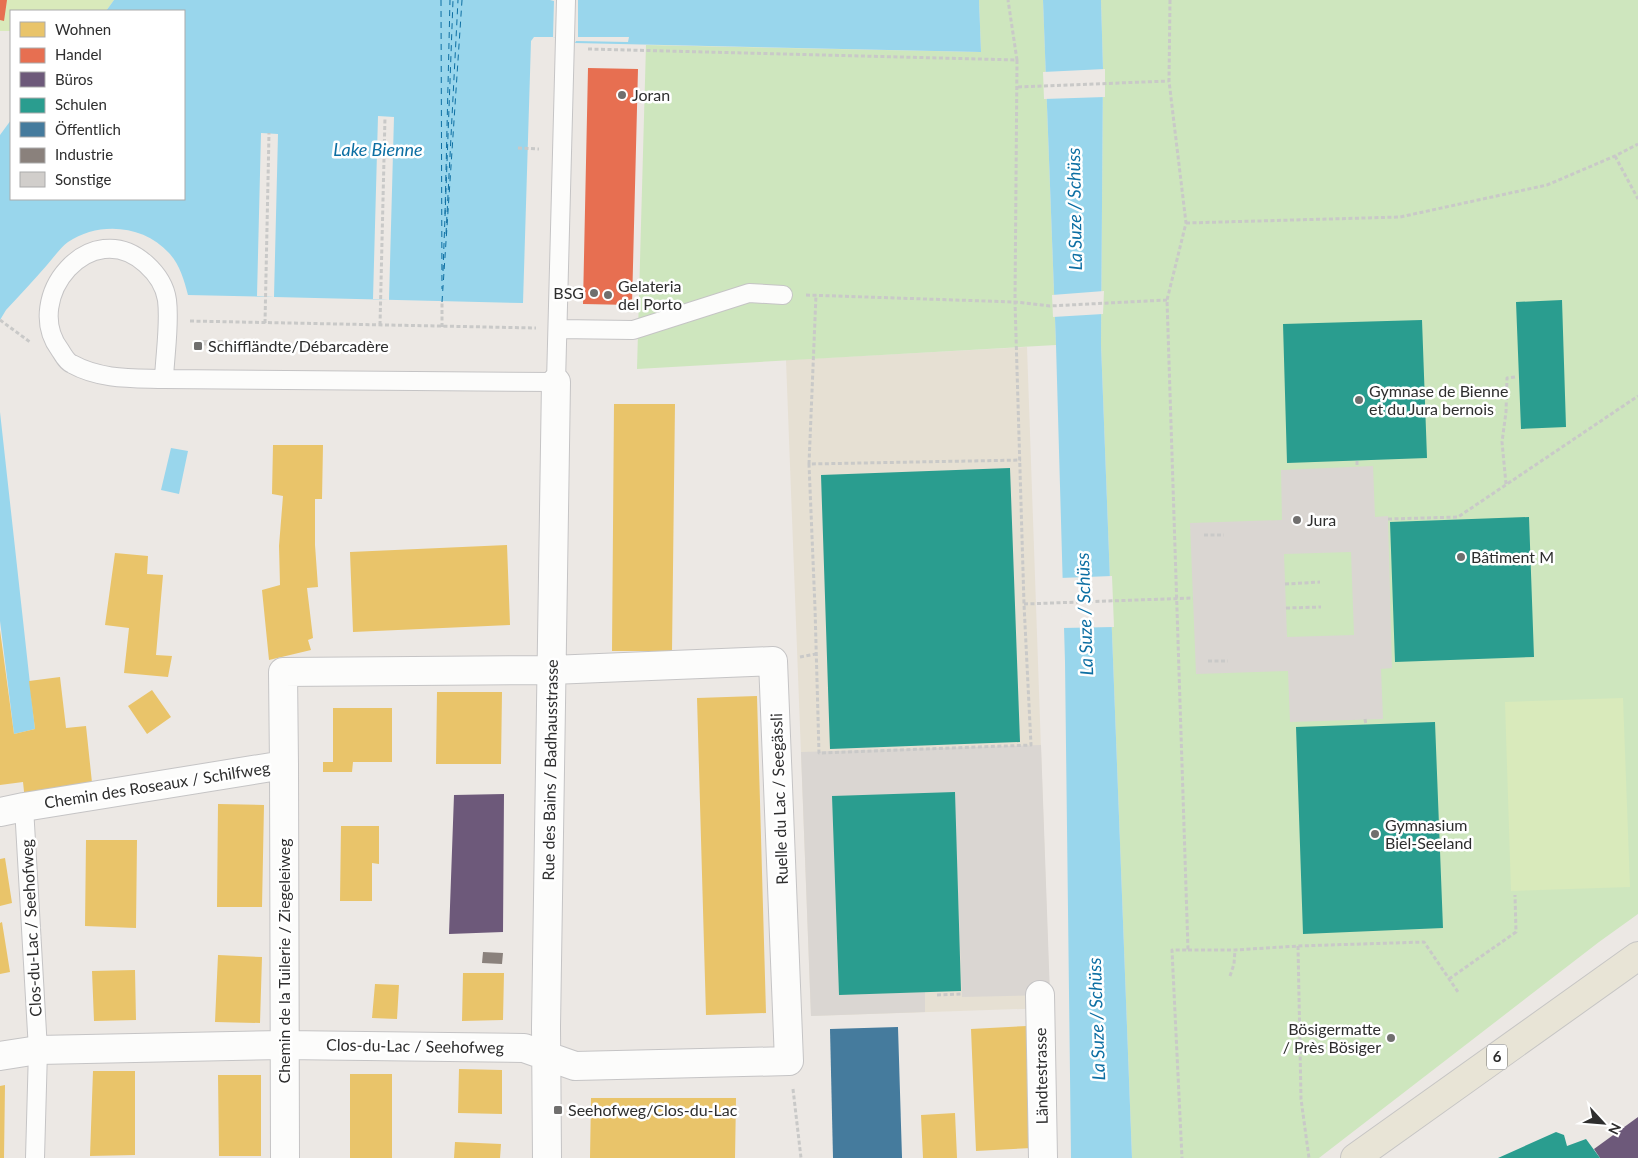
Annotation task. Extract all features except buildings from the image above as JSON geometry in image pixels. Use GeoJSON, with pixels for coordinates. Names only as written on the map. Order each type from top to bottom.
{"type":"FeatureCollection","features":[{"type":"Feature","properties":{"kind":"main road","name":"6"},"geometry":{"type":"LineString","coordinates":[[1355,1158],[1638,956]]}},
{"type":"Feature","properties":{"kind":"street","name":"Rue des Bains / Badhausstrasse"},"geometry":{"type":"LineString","coordinates":[[547,1158],[546,1056],[556,382]]}},
{"type":"Feature","properties":{"kind":"street","name":"Ruelle du Lac / Seegässli"},"geometry":{"type":"LineString","coordinates":[[551,670],[773,662],[789,1061]]}},
{"type":"Feature","properties":{"kind":"street","name":"Chemin des Roseaux / Schilfweg"},"geometry":{"type":"LineString","coordinates":[[12,809],[284,765],[283,672],[551,670]]}},
{"type":"Feature","properties":{"kind":"street","name":"Chemin de la Tuilerie / Ziegeleiweg"},"geometry":{"type":"LineString","coordinates":[[284,765],[285,1158]]}},
{"type":"Feature","properties":{"kind":"street","name":"Ländtestrasse"},"geometry":{"type":"LineString","coordinates":[[1040,995],[1043,1158]]}},
{"type":"Feature","properties":{"kind":"street","name":"Clos-du-Lac / Seehofweg"},"geometry":{"type":"LineString","coordinates":[[0,1056],[38,1050],[284,1045],[524,1048],[575,1066],[789,1061]]}},
{"type":"Feature","properties":{"kind":"lane"},"geometry":{"type":"LineString","coordinates":[[164,379],[167,321],[166,299],[161,282],[141,260],[124,251],[92,250],[77,259],[65,272],[54,289],[48,305],[48,321],[54,342],[69,363],[89,372],[109,377],[164,379],[556,382],[566,0]]}},
{"type":"Feature","properties":{"kind":"lane"},"geometry":{"type":"LineString","coordinates":[[558,329],[633,330],[749,293],[783,295]]}},
{"type":"Feature","properties":{"kind":"lane","name":"Clos-du-Lac / Seehofweg"},"geometry":{"type":"LineString","coordinates":[[12,809],[38,1050]]}},
{"type":"Feature","properties":{"kind":"lane"},"geometry":{"type":"LineString","coordinates":[[35,1158],[38,1050]]}},
{"type":"Feature","properties":{"kind":"path"},"geometry":{"type":"LineString","coordinates":[[816,295],[809,464],[819,753],[1031,745],[1024,604],[1015,302],[1018,87],[1017,60],[1008,0]]}},
{"type":"Feature","properties":{"kind":"path"},"geometry":{"type":"LineString","coordinates":[[1170,0],[1168,81],[1186,223],[1167,300],[1188,950]]}},
{"type":"Feature","properties":{"kind":"path"},"geometry":{"type":"LineString","coordinates":[[564,49],[1017,60]]}},
{"type":"Feature","properties":{"kind":"path"},"geometry":{"type":"LineString","coordinates":[[1018,87],[1168,81]]}},
{"type":"Feature","properties":{"kind":"path"},"geometry":{"type":"LineString","coordinates":[[380,325],[385,117]]}},
{"type":"Feature","properties":{"kind":"path"},"geometry":{"type":"LineString","coordinates":[[265,323],[269,133]]}},
{"type":"Feature","properties":{"kind":"path"},"geometry":{"type":"LineString","coordinates":[[1186,223],[1400,217],[1547,185],[1638,144]]}},
{"type":"Feature","properties":{"kind":"path"},"geometry":{"type":"LineString","coordinates":[[518,148],[529,149]]}},
{"type":"Feature","properties":{"kind":"path"},"geometry":{"type":"LineString","coordinates":[[1615,156],[1638,199]]}},
{"type":"Feature","properties":{"kind":"path"},"geometry":{"type":"LineString","coordinates":[[783,295],[1015,302],[1050,306],[1167,300]]}},
{"type":"Feature","properties":{"kind":"path"},"geometry":{"type":"LineString","coordinates":[[442,302],[442,326]]}},
{"type":"Feature","properties":{"kind":"path"},"geometry":{"type":"LineString","coordinates":[[0,320],[20,336]]}},
{"type":"Feature","properties":{"kind":"path"},"geometry":{"type":"LineString","coordinates":[[167,321],[558,329]]}},
{"type":"Feature","properties":{"kind":"path"},"geometry":{"type":"LineString","coordinates":[[1506,484],[1502,442],[1506,412],[1507,378],[1515,378]]}},
{"type":"Feature","properties":{"kind":"path"},"geometry":{"type":"LineString","coordinates":[[1388,519],[1458,517],[1638,396]]}},
{"type":"Feature","properties":{"kind":"path"},"geometry":{"type":"LineString","coordinates":[[809,464],[1021,460]]}},
{"type":"Feature","properties":{"kind":"path"},"geometry":{"type":"LineString","coordinates":[[1357,461],[1357,467]]}},
{"type":"Feature","properties":{"kind":"path"},"geometry":{"type":"LineString","coordinates":[[1204,535],[1224,535]]}},
{"type":"Feature","properties":{"kind":"path"},"geometry":{"type":"LineString","coordinates":[[1286,584],[1320,582]]}},
{"type":"Feature","properties":{"kind":"path"},"geometry":{"type":"LineString","coordinates":[[1024,604],[1193,598]]}},
{"type":"Feature","properties":{"kind":"path"},"geometry":{"type":"LineString","coordinates":[[1286,608],[1321,607]]}},
{"type":"Feature","properties":{"kind":"path"},"geometry":{"type":"LineString","coordinates":[[1208,661],[1228,660]]}},
{"type":"Feature","properties":{"kind":"path"},"geometry":{"type":"LineString","coordinates":[[1365,719],[1366,725]]}},
{"type":"Feature","properties":{"kind":"path"},"geometry":{"type":"LineString","coordinates":[[1449,979],[1516,932],[1515,895]]}},
{"type":"Feature","properties":{"kind":"path"},"geometry":{"type":"LineString","coordinates":[[1182,1158],[1172,950],[1235,950],[1424,942],[1458,992]]}},
{"type":"Feature","properties":{"kind":"path"},"geometry":{"type":"LineString","coordinates":[[1298,946],[1301,1099],[1308,1158]]}},
{"type":"Feature","properties":{"kind":"path"},"geometry":{"type":"LineString","coordinates":[[1230,976],[1234,964],[1235,950]]}},
{"type":"Feature","properties":{"kind":"path"},"geometry":{"type":"LineString","coordinates":[[937,995],[961,994]]}},
{"type":"Feature","properties":{"kind":"path"},"geometry":{"type":"LineString","coordinates":[[789,1061],[800,1158]]}},
{"type":"Feature","properties":{"kind":"shaded area"},"geometry":{"type":"Polygon","coordinates":[[[1027,347],[1050,1008],[811,1016],[786,360],[1027,347]]]}},
{"type":"Feature","properties":{"kind":"shaded area"},"geometry":{"type":"Polygon","coordinates":[[[1373,466],[1375,517],[1388,516],[1392,668],[1381,669],[1383,719],[1290,722],[1288,671],[1196,674],[1190,523],[1282,520],[1281,470],[1373,466]],[[1351,552],[1284,554],[1287,637],[1354,635],[1351,552]]]}},
{"type":"Feature","properties":{"kind":"shaded area"},"geometry":{"type":"Polygon","coordinates":[[[1041,745],[1050,995],[962,997],[954,793],[832,796],[839,995],[925,992],[925,1012],[811,1016],[801,752],[1041,745]]]}},
{"type":"Feature","properties":{"kind":"green space"},"geometry":{"type":"Polygon","coordinates":[[[0,0],[114,0],[107,10],[10,10],[10,31],[0,31],[0,0]]]}},
{"type":"Feature","properties":{"kind":"green space"},"geometry":{"type":"Polygon","coordinates":[[[979,0],[1043,0],[1056,345],[637,369],[646,45],[981,52],[979,0]]]}},
{"type":"Feature","properties":{"kind":"green space"},"geometry":{"type":"Polygon","coordinates":[[[1101,0],[1638,0],[1638,914],[1319,1158],[1132,1158],[1101,344],[1103,69],[1101,0]]]}},
{"type":"Feature","properties":{"kind":"green space"},"geometry":{"type":"Polygon","coordinates":[[[1623,698],[1630,887],[1511,891],[1505,702],[1623,698]]]}},
{"type":"Feature","properties":{"kind":"water","name":"Lake Bienne"},"geometry":{"type":"Polygon","coordinates":[[[114,0],[979,0],[981,52],[575,43],[553,37],[534,37],[531,41],[523,303],[188,295],[179,268],[169,253],[159,244],[134,232],[121,229],[107,229],[80,235],[65,244],[6,310],[0,320],[0,135],[10,121],[10,200],[185,200],[185,10],[107,10],[114,0]]]}},
{"type":"Feature","properties":{"kind":"water","name":"La Suze / Schüss"},"geometry":{"type":"Polygon","coordinates":[[[1043,0],[1101,0],[1103,69],[1101,344],[1132,1158],[1071,1158],[1065,662],[1056,345],[1043,0]]]}},
{"type":"Feature","properties":{"kind":"water"},"geometry":{"type":"Polygon","coordinates":[[[0,412],[35,729],[14,734],[0,621],[0,412]]]}},
{"type":"Feature","properties":{"kind":"water"},"geometry":{"type":"Polygon","coordinates":[[[171,448],[188,451],[179,494],[161,490],[171,448]]]}},
{"type":"Feature","properties":{"kind":"pier"},"geometry":{"type":"Polygon","coordinates":[[[550,0],[578,0],[578,37],[629,37],[628,42],[576,41],[575,43],[553,37],[554,1],[550,0]]]}},
{"type":"Feature","properties":{"kind":"pier"},"geometry":{"type":"Polygon","coordinates":[[[1105,69],[1105,97],[1044,99],[1043,72],[1105,69]]]}},
{"type":"Feature","properties":{"kind":"pier"},"geometry":{"type":"Polygon","coordinates":[[[378,116],[394,117],[389,300],[373,299],[378,116]]]}},
{"type":"Feature","properties":{"kind":"pier"},"geometry":{"type":"Polygon","coordinates":[[[261,133],[278,134],[274,297],[257,296],[261,133]]]}},
{"type":"Feature","properties":{"kind":"pier"},"geometry":{"type":"Polygon","coordinates":[[[1104,291],[1103,314],[1053,317],[1052,295],[1104,291]]]}},
{"type":"Feature","properties":{"kind":"pier"},"geometry":{"type":"Polygon","coordinates":[[[1112,576],[1114,627],[1062,628],[1060,578],[1112,576]]]}},
{"type":"Feature","properties":{"kind":"ferry route"},"geometry":{"type":"LineString","coordinates":[[441,0],[442,289]]}},
{"type":"Feature","properties":{"kind":"ferry route"},"geometry":{"type":"LineString","coordinates":[[445,214],[450,0]]}},
{"type":"Feature","properties":{"kind":"ferry route"},"geometry":{"type":"LineString","coordinates":[[443,271],[453,0]]}},
{"type":"Feature","properties":{"kind":"ferry route"},"geometry":{"type":"LineString","coordinates":[[446,234],[458,0]]}},
{"type":"Feature","properties":{"kind":"ferry route"},"geometry":{"type":"LineString","coordinates":[[442,302],[462,0]]}},
{"type":"Feature","properties":{"kind":"place","name":"Joran"},"geometry":{"type":"Point","coordinates":[622,95]}},
{"type":"Feature","properties":{"kind":"place","name":"BSG"},"geometry":{"type":"Point","coordinates":[594,293]}},
{"type":"Feature","properties":{"kind":"place","name":"Gelateria del Porto"},"geometry":{"type":"Point","coordinates":[608,295]}},
{"type":"Feature","properties":{"kind":"place","name":"Schiffländte/Débarcadère"},"geometry":{"type":"Point","coordinates":[198,346]}},
{"type":"Feature","properties":{"kind":"place","name":"Gymnase de Bienne et du Jura bernois"},"geometry":{"type":"Point","coordinates":[1359,400]}},
{"type":"Feature","properties":{"kind":"place","name":"Jura"},"geometry":{"type":"Point","coordinates":[1297,520]}},
{"type":"Feature","properties":{"kind":"place","name":"Bâtiment M"},"geometry":{"type":"Point","coordinates":[1461,557]}},
{"type":"Feature","properties":{"kind":"place","name":"Gymnasium Biel-Seeland"},"geometry":{"type":"Point","coordinates":[1375,834]}},
{"type":"Feature","properties":{"kind":"place","name":"Bösigermatte / Près Bösiger"},"geometry":{"type":"Point","coordinates":[1391,1038]}},
{"type":"Feature","properties":{"kind":"place","name":"Seehofweg/Clos-du-Lac"},"geometry":{"type":"Point","coordinates":[558,1110]}}]}
